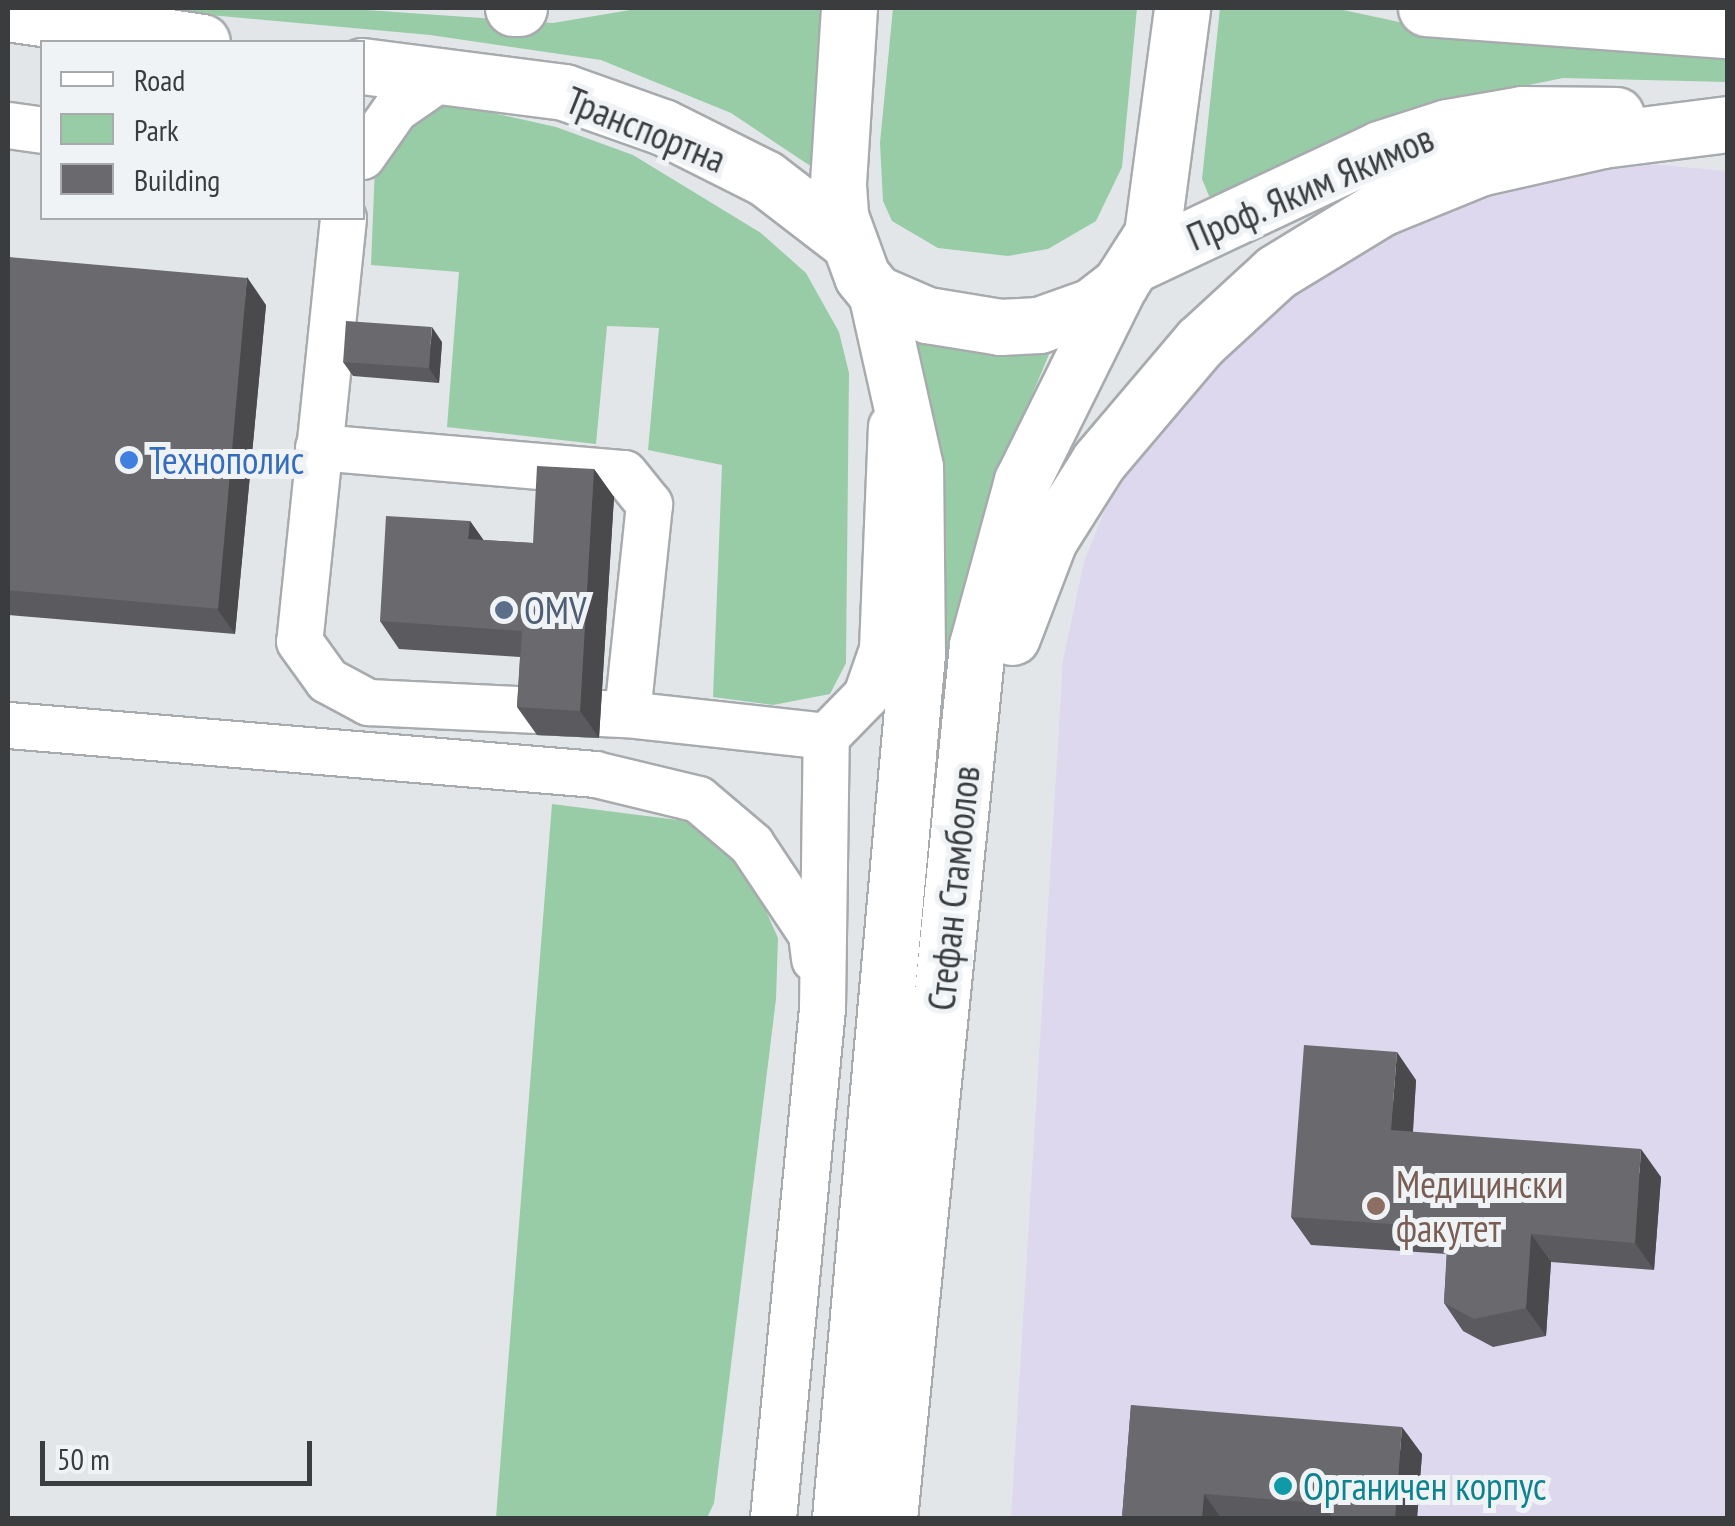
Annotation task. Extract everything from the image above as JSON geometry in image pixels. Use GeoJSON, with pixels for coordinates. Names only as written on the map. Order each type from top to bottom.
{"type":"FeatureCollection","features":[{"type":"Feature","properties":{"kind":"main road"},"geometry":{"type":"LineString","coordinates":[[848,242],[837,144],[849,8]]}},
{"type":"Feature","properties":{"kind":"main road","name":"Стефан Стамболов"},"geometry":{"type":"LineString","coordinates":[[889,1518],[978,644],[1022,480],[1160,207],[1182,8]]}},
{"type":"Feature","properties":{"kind":"main road"},"geometry":{"type":"LineString","coordinates":[[1426,8],[1728,30]]}},
{"type":"Feature","properties":{"kind":"main road"},"geometry":{"type":"LineString","coordinates":[[1599,8],[1670,25]]}},
{"type":"Feature","properties":{"kind":"main road"},"geometry":{"type":"LineString","coordinates":[[8,14],[188,40]]}},
{"type":"Feature","properties":{"kind":"main road","name":"Транспортна"},"geometry":{"type":"LineString","coordinates":[[365,66],[564,92],[663,127],[765,178],[848,242]]}},
{"type":"Feature","properties":{"kind":"main road","name":"Проф. Яким Якимов"},"geometry":{"type":"LineString","coordinates":[[876,293],[926,315],[1000,326],[1065,317],[1127,274],[1379,149],[1447,128],[1522,114],[1728,122]]}},
{"type":"Feature","properties":{"kind":"main road"},"geometry":{"type":"LineString","coordinates":[[958,838],[1016,621],[1049,540],[1099,461],[1200,342],[1276,272],[1382,208],[1479,168],[1602,140],[1728,122]]}},
{"type":"Feature","properties":{"kind":"main road","name":"Стефан Стамболов"},"geometry":{"type":"LineString","coordinates":[[840,1518],[917,654],[915,467],[895,364],[876,293],[848,242]]}},
{"type":"Feature","properties":{"kind":"lane"},"geometry":{"type":"LineString","coordinates":[[365,152],[395,109],[440,78]]}},
{"type":"Feature","properties":{"kind":"lane"},"geometry":{"type":"LineString","coordinates":[[8,124],[40,130]]}},
{"type":"Feature","properties":{"kind":"lane"},"geometry":{"type":"LineString","coordinates":[[343,220],[299,641],[327,680],[368,702],[627,714],[826,736]]}},
{"type":"Feature","properties":{"kind":"lane"},"geometry":{"type":"LineString","coordinates":[[773,1517],[822,1008],[826,736],[866,696],[882,649],[895,364]]}},
{"type":"Feature","properties":{"kind":"lane"},"geometry":{"type":"LineString","coordinates":[[318,446],[624,473],[649,504],[627,714]]}},
{"type":"Feature","properties":{"kind":"lane"},"geometry":{"type":"LineString","coordinates":[[8,725],[595,774],[698,799],[750,844],[811,934],[822,1008]]}},
{"type":"Feature","properties":{"kind":"shaded area"},"geometry":{"type":"Polygon","coordinates":[[[1605,160],[1727,171],[1727,1518],[1011,1518],[1063,660],[1084,562],[1121,469],[1175,384],[1410,203],[1605,160]]]}},
{"type":"Feature","properties":{"kind":"green space"},"geometry":{"type":"Polygon","coordinates":[[[134,8],[338,8],[553,23],[642,8],[824,8],[812,167],[731,113],[601,60],[430,35],[134,8]]]}},
{"type":"Feature","properties":{"kind":"green space"},"geometry":{"type":"Polygon","coordinates":[[[893,8],[1137,8],[1122,167],[1096,221],[1048,249],[1008,256],[938,248],[892,221],[883,201],[880,143],[893,8]]]}},
{"type":"Feature","properties":{"kind":"green space"},"geometry":{"type":"Polygon","coordinates":[[[1220,8],[1334,8],[1441,31],[1727,55],[1727,82],[1563,78],[1445,102],[1291,159],[1222,197],[1209,196],[1202,179],[1220,8]]]}},
{"type":"Feature","properties":{"kind":"green space"},"geometry":{"type":"Polygon","coordinates":[[[425,98],[556,127],[633,155],[761,233],[806,273],[839,332],[849,373],[846,663],[830,694],[773,705],[713,697],[722,465],[648,450],[659,328],[607,326],[596,444],[447,427],[459,272],[371,265],[375,166],[425,98]]]}},
{"type":"Feature","properties":{"kind":"green space"},"geometry":{"type":"Polygon","coordinates":[[[912,333],[1058,333],[993,488],[941,670],[943,495],[912,333]]]}},
{"type":"Feature","properties":{"kind":"green space"},"geometry":{"type":"Polygon","coordinates":[[[552,804],[686,821],[750,875],[778,938],[776,999],[714,1503],[707,1518],[496,1518],[552,804]]]}},
{"type":"Feature","properties":{"kind":"building","name":"Технополис"},"geometry":{"type":"Polygon","coordinates":[[[8,257],[247,278],[218,609],[8,590],[8,257]]]}},
{"type":"Feature","properties":{"kind":"building"},"geometry":{"type":"Polygon","coordinates":[[[346,321],[432,327],[429,368],[343,362],[346,321]]]}},
{"type":"Feature","properties":{"kind":"building","name":"OMV"},"geometry":{"type":"Polygon","coordinates":[[[537,466],[594,469],[580,711],[517,707],[522,631],[380,621],[386,516],[470,521],[468,539],[533,543],[537,466]]]}},
{"type":"Feature","properties":{"kind":"building"},"geometry":{"type":"Polygon","coordinates":[[[1304,1045],[1397,1052],[1391,1130],[1641,1149],[1635,1243],[1531,1234],[1526,1308],[1474,1319],[1444,1303],[1448,1228],[1291,1217],[1304,1045]]]}},
{"type":"Feature","properties":{"kind":"building","name":"Органичен корпус"},"geometry":{"type":"Polygon","coordinates":[[[1131,1405],[1402,1427],[1395,1518],[1330,1518],[1331,1504],[1204,1494],[1202,1518],[1122,1518],[1131,1405]]]}},
{"type":"Feature","properties":{"kind":"place","name":"Технополис"},"geometry":{"type":"Point","coordinates":[129,460]}},
{"type":"Feature","properties":{"kind":"place","name":"OMV"},"geometry":{"type":"Point","coordinates":[504,610]}},
{"type":"Feature","properties":{"kind":"place","name":"Медицински факутет"},"geometry":{"type":"Point","coordinates":[1376,1206]}},
{"type":"Feature","properties":{"kind":"place","name":"Органичен корпус"},"geometry":{"type":"Point","coordinates":[1283,1486]}}]}
